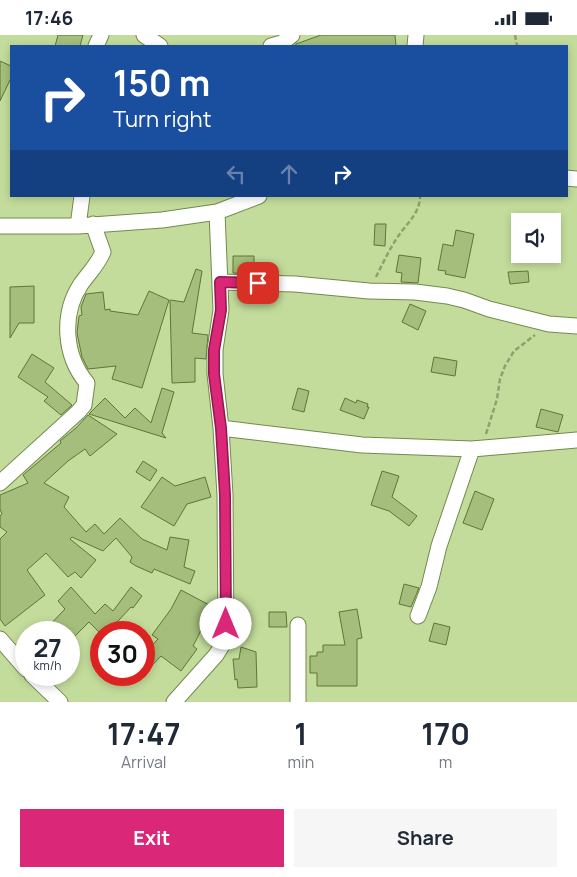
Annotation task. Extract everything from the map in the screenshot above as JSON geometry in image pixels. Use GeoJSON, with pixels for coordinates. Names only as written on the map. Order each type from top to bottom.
{"type":"FeatureCollection","features":[{"type":"Feature","properties":{"kind":"street"},"geometry":{"type":"LineString","coordinates":[[144,35],[159,45]]}},
{"type":"Feature","properties":{"kind":"street"},"geometry":{"type":"LineString","coordinates":[[275,45],[282,43],[292,35]]}},
{"type":"Feature","properties":{"kind":"street"},"geometry":{"type":"LineString","coordinates":[[78,226],[82,197]]}},
{"type":"Feature","properties":{"kind":"street"},"geometry":{"type":"LineString","coordinates":[[0,226],[78,226],[162,220],[217,212],[256,197]]}},
{"type":"Feature","properties":{"kind":"street"},"geometry":{"type":"LineString","coordinates":[[174,702],[216,655],[226,639],[225,495],[221,428],[214,374],[214,350],[221,310],[217,212]]}},
{"type":"Feature","properties":{"kind":"street"},"geometry":{"type":"LineString","coordinates":[[0,483],[84,405],[87,383],[74,365],[68,339],[68,321],[71,305],[80,285],[100,260],[103,251],[93,224]]}},
{"type":"Feature","properties":{"kind":"street"},"geometry":{"type":"LineString","coordinates":[[220,282],[295,284],[368,291],[415,292],[464,300],[489,309],[550,324],[577,326]]}},
{"type":"Feature","properties":{"kind":"street"},"geometry":{"type":"LineString","coordinates":[[221,428],[362,445],[477,448],[577,439]]}},
{"type":"Feature","properties":{"kind":"street"},"geometry":{"type":"LineString","coordinates":[[418,616],[429,587],[439,546],[477,448]]}},
{"type":"Feature","properties":{"kind":"street"},"geometry":{"type":"LineString","coordinates":[[298,625],[298,702]]}},
{"type":"Feature","properties":{"kind":"street"},"geometry":{"type":"LineString","coordinates":[[0,639],[15,656]]}},
{"type":"Feature","properties":{"kind":"street"},"geometry":{"type":"LineString","coordinates":[[43,686],[60,702]]}},
{"type":"Feature","properties":{"kind":"path"},"geometry":{"type":"LineString","coordinates":[[368,291],[387,255],[417,211],[420,197]]}},
{"type":"Feature","properties":{"kind":"path"},"geometry":{"type":"LineString","coordinates":[[477,448],[490,423],[497,399],[500,379],[505,366],[514,351],[550,324]]}},
{"type":"Feature","properties":{"kind":"building"},"geometry":{"type":"Polygon","coordinates":[[[58,35],[83,35],[80,45],[55,45],[58,35]]]}},
{"type":"Feature","properties":{"kind":"building"},"geometry":{"type":"Polygon","coordinates":[[[321,35],[395,35],[396,45],[296,45],[321,35]]]}},
{"type":"Feature","properties":{"kind":"building"},"geometry":{"type":"Polygon","coordinates":[[[0,61],[10,66],[10,80],[0,101],[0,61]]]}},
{"type":"Feature","properties":{"kind":"building"},"geometry":{"type":"Polygon","coordinates":[[[375,224],[386,224],[385,246],[374,245],[375,224]]]}},
{"type":"Feature","properties":{"kind":"building"},"geometry":{"type":"Polygon","coordinates":[[[456,230],[474,234],[465,278],[445,274],[446,271],[438,270],[443,244],[453,246],[456,230]]]}},
{"type":"Feature","properties":{"kind":"building"},"geometry":{"type":"Polygon","coordinates":[[[399,255],[421,258],[418,283],[401,282],[402,273],[396,272],[399,255]]]}},
{"type":"Feature","properties":{"kind":"building"},"geometry":{"type":"Polygon","coordinates":[[[233,256],[254,256],[254,274],[233,273],[233,256]]]}},
{"type":"Feature","properties":{"kind":"building"},"geometry":{"type":"Polygon","coordinates":[[[196,269],[202,271],[192,333],[208,335],[206,359],[195,358],[195,382],[172,383],[170,300],[184,302],[196,269]]]}},
{"type":"Feature","properties":{"kind":"building"},"geometry":{"type":"Polygon","coordinates":[[[528,271],[529,282],[510,284],[508,272],[528,271]]]}},
{"type":"Feature","properties":{"kind":"building"},"geometry":{"type":"Polygon","coordinates":[[[34,286],[34,323],[19,323],[10,338],[10,287],[34,286]]]}},
{"type":"Feature","properties":{"kind":"building"},"geometry":{"type":"Polygon","coordinates":[[[149,291],[169,300],[142,388],[112,379],[116,366],[88,369],[82,357],[77,333],[79,316],[82,315],[81,307],[86,294],[103,292],[105,310],[110,309],[110,311],[138,315],[149,291]]]}},
{"type":"Feature","properties":{"kind":"building"},"geometry":{"type":"Polygon","coordinates":[[[410,304],[426,311],[418,330],[402,322],[410,304]]]}},
{"type":"Feature","properties":{"kind":"building"},"geometry":{"type":"Polygon","coordinates":[[[32,354],[54,368],[45,382],[72,405],[61,415],[44,401],[48,397],[18,377],[32,354]]]}},
{"type":"Feature","properties":{"kind":"building"},"geometry":{"type":"Polygon","coordinates":[[[434,357],[457,361],[455,376],[431,372],[434,357]]]}},
{"type":"Feature","properties":{"kind":"building"},"geometry":{"type":"Polygon","coordinates":[[[162,388],[174,392],[162,433],[166,438],[89,414],[105,398],[125,418],[135,408],[151,423],[162,388]]]}},
{"type":"Feature","properties":{"kind":"building"},"geometry":{"type":"Polygon","coordinates":[[[298,388],[309,391],[304,412],[292,409],[298,388]]]}},
{"type":"Feature","properties":{"kind":"building"},"geometry":{"type":"Polygon","coordinates":[[[345,398],[356,403],[357,400],[368,404],[367,407],[369,407],[364,419],[340,410],[345,398]]]}},
{"type":"Feature","properties":{"kind":"building"},"geometry":{"type":"Polygon","coordinates":[[[541,409],[563,415],[558,432],[536,427],[541,409]]]}},
{"type":"Feature","properties":{"kind":"building"},"geometry":{"type":"Polygon","coordinates":[[[88,415],[117,434],[90,456],[85,449],[68,461],[44,483],[69,497],[64,507],[86,532],[95,524],[104,534],[120,518],[142,539],[167,550],[170,537],[189,540],[184,567],[195,571],[190,584],[154,569],[152,573],[136,566],[130,562],[132,557],[116,538],[103,551],[72,537],[70,539],[96,560],[81,578],[75,572],[68,577],[46,553],[27,570],[45,595],[5,626],[0,619],[0,539],[7,532],[0,527],[0,516],[2,514],[0,495],[28,483],[23,475],[61,443],[60,441],[88,415]]]}},
{"type":"Feature","properties":{"kind":"building"},"geometry":{"type":"Polygon","coordinates":[[[143,461],[157,470],[150,481],[136,472],[143,461]]]}},
{"type":"Feature","properties":{"kind":"building"},"geometry":{"type":"Polygon","coordinates":[[[382,471],[399,476],[392,497],[417,516],[409,526],[389,511],[371,505],[382,471]]]}},
{"type":"Feature","properties":{"kind":"building"},"geometry":{"type":"Polygon","coordinates":[[[162,477],[175,486],[205,477],[211,497],[187,504],[174,526],[141,507],[162,477]]]}},
{"type":"Feature","properties":{"kind":"building"},"geometry":{"type":"Polygon","coordinates":[[[475,491],[494,499],[482,530],[463,523],[475,491]]]}},
{"type":"Feature","properties":{"kind":"building"},"geometry":{"type":"Polygon","coordinates":[[[404,584],[419,588],[411,607],[399,604],[404,584]]]}},
{"type":"Feature","properties":{"kind":"building"},"geometry":{"type":"Polygon","coordinates":[[[71,587],[95,614],[105,604],[113,611],[131,587],[142,596],[133,608],[131,607],[118,621],[90,621],[80,631],[80,621],[54,621],[65,609],[58,601],[71,587]]]}},
{"type":"Feature","properties":{"kind":"building"},"geometry":{"type":"Polygon","coordinates":[[[181,590],[213,607],[193,646],[197,649],[181,671],[161,656],[155,662],[155,642],[158,639],[155,637],[155,631],[171,609],[181,590]]]}},
{"type":"Feature","properties":{"kind":"building"},"geometry":{"type":"Polygon","coordinates":[[[357,609],[362,638],[357,639],[357,686],[317,686],[317,673],[310,673],[310,656],[317,656],[317,652],[323,652],[323,645],[345,645],[339,612],[357,609]]]}},
{"type":"Feature","properties":{"kind":"building"},"geometry":{"type":"Polygon","coordinates":[[[269,612],[286,612],[287,627],[269,627],[269,612]]]}},
{"type":"Feature","properties":{"kind":"building"},"geometry":{"type":"Polygon","coordinates":[[[434,623],[450,627],[446,645],[429,641],[434,623]]]}},
{"type":"Feature","properties":{"kind":"building"},"geometry":{"type":"Polygon","coordinates":[[[241,647],[256,652],[257,687],[238,688],[237,679],[235,680],[233,659],[239,659],[241,647]]]}},
{"type":"Feature","properties":{"kind":"route"},"geometry":{"type":"LineString","coordinates":[[226,624],[225,495],[221,428],[214,374],[214,350],[221,310],[220,282],[258,283]]}}]}
